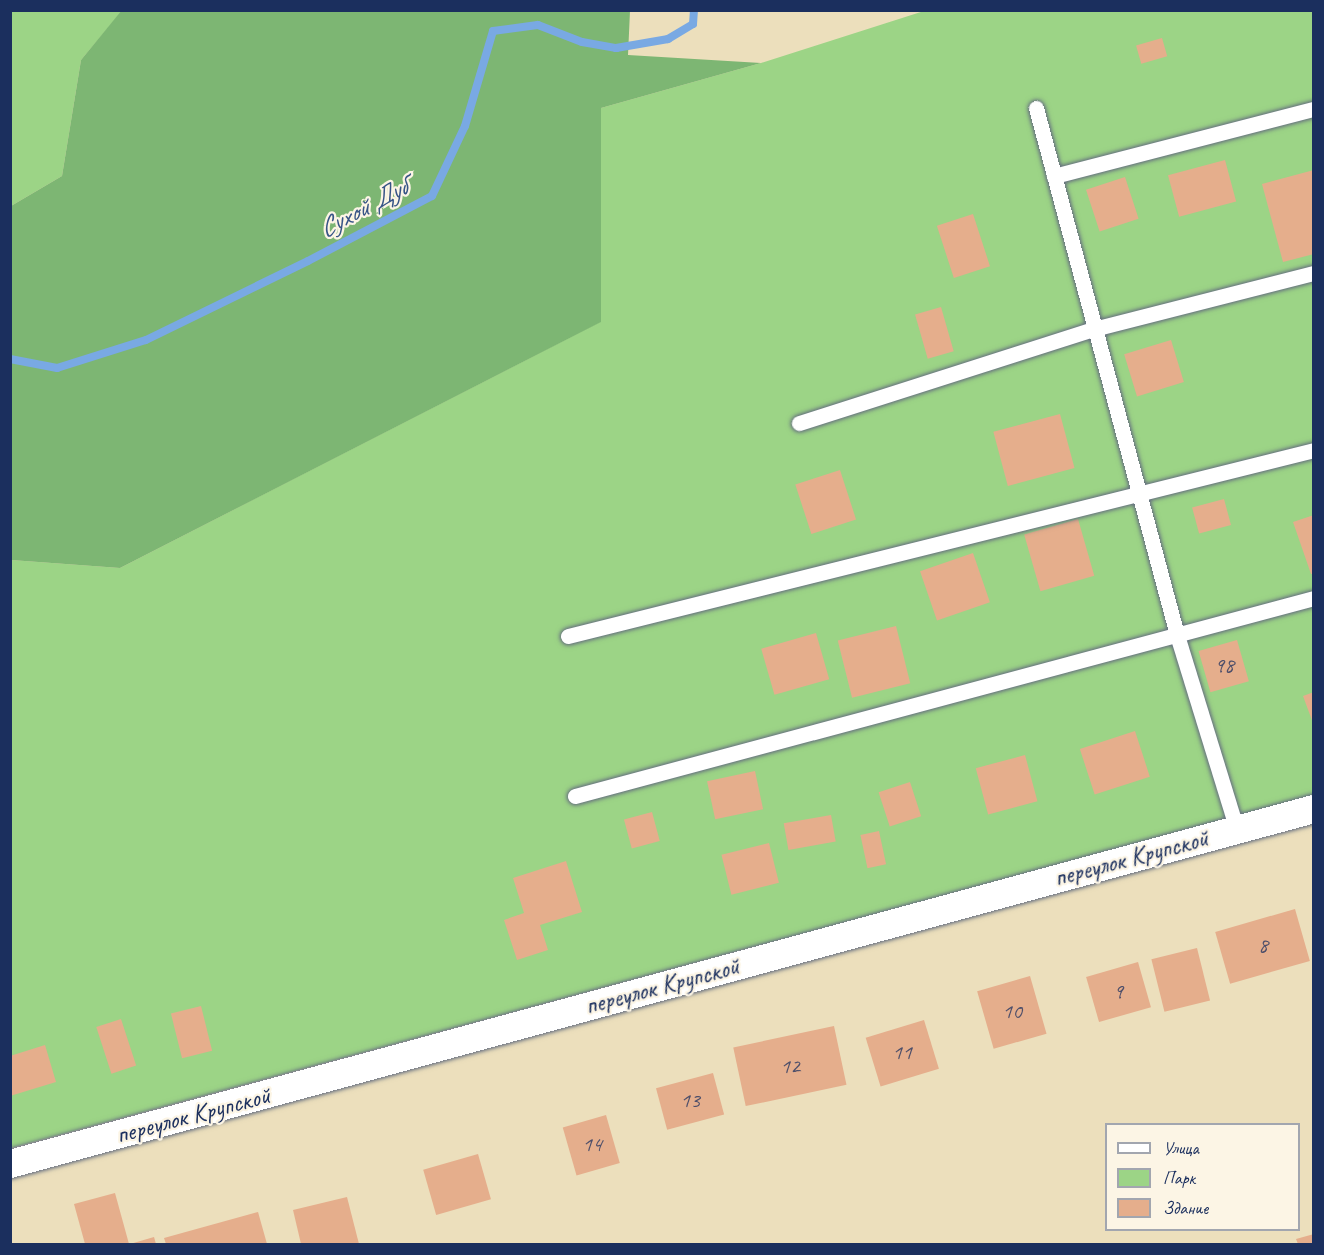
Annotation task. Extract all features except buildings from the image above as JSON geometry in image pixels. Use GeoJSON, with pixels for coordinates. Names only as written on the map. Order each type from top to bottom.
{"type":"FeatureCollection","features":[{"type":"Feature","properties":{"kind":"street","name":"переулок Крупской"},"geometry":{"type":"LineString","coordinates":[[10,1164],[1314,809]]}},
{"type":"Feature","properties":{"kind":"lane"},"geometry":{"type":"LineString","coordinates":[[1036,108],[1138,495],[1177,635],[1237,830]]}},
{"type":"Feature","properties":{"kind":"lane"},"geometry":{"type":"LineString","coordinates":[[1054,176],[1314,109]]}},
{"type":"Feature","properties":{"kind":"lane"},"geometry":{"type":"LineString","coordinates":[[799,423],[1094,329],[1314,273]]}},
{"type":"Feature","properties":{"kind":"lane"},"geometry":{"type":"LineString","coordinates":[[568,636],[1314,450]]}},
{"type":"Feature","properties":{"kind":"lane"},"geometry":{"type":"LineString","coordinates":[[575,796],[1314,598]]}},
{"type":"Feature","properties":{"kind":"green space"},"geometry":{"type":"Polygon","coordinates":[[[122,10],[630,11],[628,55],[761,63],[601,108],[601,322],[120,568],[11,560],[11,206],[62,176],[81,60],[122,10]]]}},
{"type":"Feature","properties":{"kind":"green space"},"geometry":{"type":"Polygon","coordinates":[[[10,11],[122,11],[81,60],[62,176],[11,206],[10,11]]]}},
{"type":"Feature","properties":{"kind":"green space"},"geometry":{"type":"Polygon","coordinates":[[[924,11],[1313,11],[1313,795],[11,1148],[11,560],[120,568],[600,322],[601,108],[761,63],[924,11]]]}},
{"type":"Feature","properties":{"kind":"waterway","name":"Сухой Дуб"},"geometry":{"type":"LineString","coordinates":[[10,359],[57,368],[146,340],[308,261],[432,196],[465,126],[493,31],[538,25],[582,42],[616,48],[668,39],[693,24],[694,10]]}}]}
